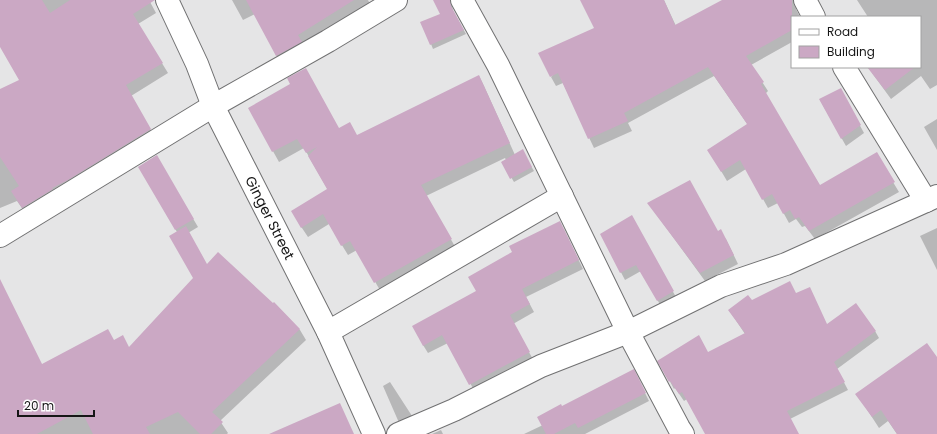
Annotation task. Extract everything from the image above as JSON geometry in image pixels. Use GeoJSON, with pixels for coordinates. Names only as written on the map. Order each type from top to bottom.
{"type":"FeatureCollection","features":[{"type":"Feature","properties":{"kind":"street","name":"Ginger Street"},"geometry":{"type":"LineString","coordinates":[[167,0],[197,64],[213,106],[328,332],[374,434]]}},
{"type":"Feature","properties":{"kind":"street"},"geometry":{"type":"LineString","coordinates":[[0,236],[213,106],[328,41],[396,0]]}},
{"type":"Feature","properties":{"kind":"street"},"geometry":{"type":"LineString","coordinates":[[462,0],[498,65],[628,332],[683,434]]}},
{"type":"Feature","properties":{"kind":"street"},"geometry":{"type":"LineString","coordinates":[[805,0],[813,16]]}},
{"type":"Feature","properties":{"kind":"street"},"geometry":{"type":"LineString","coordinates":[[398,434],[454,410],[541,366],[628,332],[721,286],[786,264],[932,198],[845,68]]}},
{"type":"Feature","properties":{"kind":"street"},"geometry":{"type":"LineString","coordinates":[[328,332],[562,196]]}},
{"type":"Feature","properties":{"kind":"building"},"geometry":{"type":"Polygon","coordinates":[[[0,0],[42,0],[50,13],[70,0],[155,0],[133,14],[163,63],[126,85],[151,129],[68,180],[52,188],[53,189],[22,208],[11,191],[19,186],[0,157],[0,89],[19,80],[0,47],[0,0]]]}},
{"type":"Feature","properties":{"kind":"building"},"geometry":{"type":"Polygon","coordinates":[[[246,0],[354,0],[298,35],[302,42],[276,56],[246,0]]]}},
{"type":"Feature","properties":{"kind":"building"},"geometry":{"type":"Polygon","coordinates":[[[433,0],[450,0],[451,6],[464,30],[430,45],[420,22],[440,14],[433,0]]]}},
{"type":"Feature","properties":{"kind":"building"},"geometry":{"type":"Polygon","coordinates":[[[580,0],[664,0],[675,25],[722,0],[792,0],[791,31],[746,56],[764,82],[761,84],[820,185],[877,152],[895,182],[809,231],[799,217],[795,219],[790,210],[783,214],[772,194],[762,200],[740,160],[721,172],[707,150],[747,124],[708,67],[624,113],[628,121],[588,139],[558,73],[550,77],[538,53],[594,28],[580,0]]]}},
{"type":"Feature","properties":{"kind":"building"},"geometry":{"type":"Polygon","coordinates":[[[306,68],[339,128],[350,122],[357,135],[479,75],[510,143],[421,185],[452,239],[374,283],[350,241],[341,246],[323,214],[301,228],[291,211],[327,189],[308,156],[317,147],[306,153],[297,139],[272,152],[248,108],[290,84],[287,78],[306,68]]]}},
{"type":"Feature","properties":{"kind":"building"},"geometry":{"type":"Polygon","coordinates":[[[868,68],[914,68],[885,90],[868,68]]]}},
{"type":"Feature","properties":{"kind":"building"},"geometry":{"type":"Polygon","coordinates":[[[841,88],[861,125],[841,139],[819,99],[841,88]]]}},
{"type":"Feature","properties":{"kind":"building"},"geometry":{"type":"Polygon","coordinates":[[[523,149],[532,167],[510,179],[501,162],[523,149]]]}},
{"type":"Feature","properties":{"kind":"building"},"geometry":{"type":"Polygon","coordinates":[[[157,155],[194,219],[175,230],[138,167],[157,155]]]}},
{"type":"Feature","properties":{"kind":"building"},"geometry":{"type":"Polygon","coordinates":[[[690,180],[718,231],[721,229],[734,255],[700,273],[647,203],[690,180]]]}},
{"type":"Feature","properties":{"kind":"building"},"geometry":{"type":"Polygon","coordinates":[[[632,215],[674,291],[657,301],[636,265],[620,273],[600,234],[632,215]]]}},
{"type":"Feature","properties":{"kind":"building"},"geometry":{"type":"Polygon","coordinates":[[[560,221],[579,260],[522,289],[530,304],[510,315],[530,352],[469,385],[442,335],[423,346],[412,326],[476,291],[468,277],[512,252],[509,246],[560,221]]]}},
{"type":"Feature","properties":{"kind":"building"},"geometry":{"type":"Polygon","coordinates":[[[186,226],[207,264],[218,252],[273,303],[274,302],[300,329],[212,412],[223,422],[211,434],[200,434],[178,412],[146,427],[150,434],[93,434],[81,410],[37,434],[0,434],[0,279],[42,364],[108,329],[114,340],[123,335],[129,347],[193,278],[169,236],[186,226]]]}},
{"type":"Feature","properties":{"kind":"building"},"geometry":{"type":"Polygon","coordinates":[[[790,281],[796,293],[810,287],[827,324],[856,303],[876,331],[834,362],[845,382],[787,411],[799,434],[705,434],[682,392],[679,394],[670,381],[669,382],[657,361],[699,335],[708,352],[745,333],[728,310],[748,295],[752,300],[790,281]]]}},
{"type":"Feature","properties":{"kind":"building"},"geometry":{"type":"Polygon","coordinates":[[[927,343],[937,357],[937,434],[897,434],[881,410],[872,417],[855,394],[927,343]]]}},
{"type":"Feature","properties":{"kind":"building"},"geometry":{"type":"Polygon","coordinates":[[[634,369],[646,393],[578,428],[575,423],[554,434],[546,434],[537,417],[561,404],[562,406],[634,369]]]}},
{"type":"Feature","properties":{"kind":"building"},"geometry":{"type":"Polygon","coordinates":[[[340,403],[354,434],[269,434],[340,403]]]}}]}
